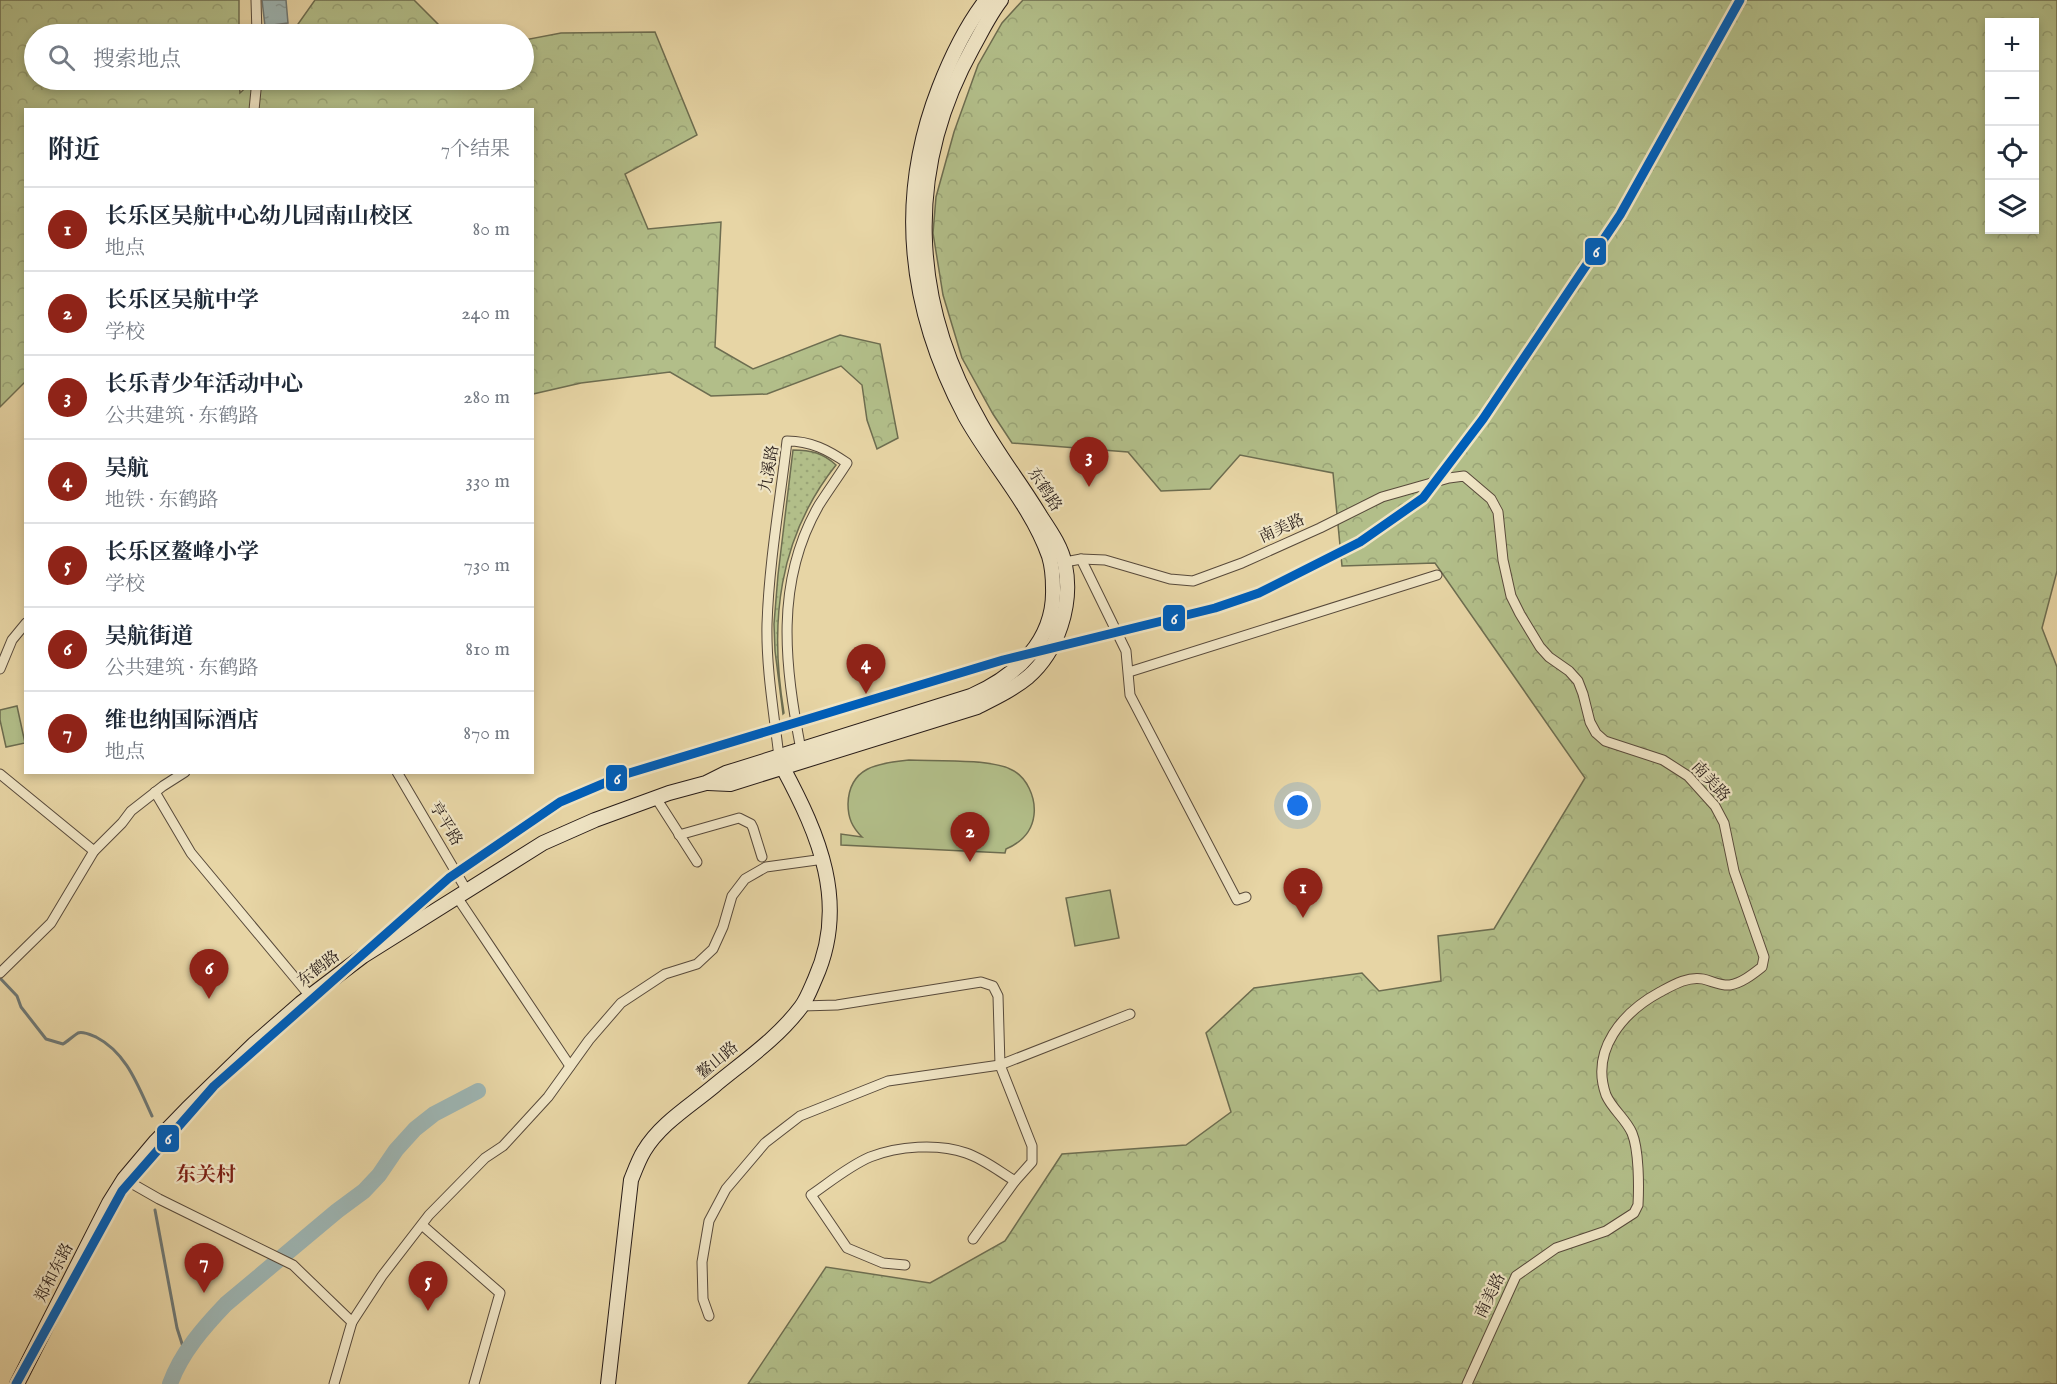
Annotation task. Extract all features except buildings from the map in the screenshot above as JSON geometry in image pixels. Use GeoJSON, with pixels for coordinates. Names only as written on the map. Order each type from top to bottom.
{"type":"FeatureCollection","features":[{"type":"Feature","properties":{"kind":"main road","name":"东鹤路"},"geometry":{"type":"LineString","coordinates":[[124,1179],[187,1109],[254,1044],[310,996],[363,956],[543,843],[584,824],[656,798],[706,783],[730,784],[781,762],[801,750],[950,704],[992,687],[1018,667],[1036,648],[1049,620],[1053,598],[1050,558],[1021,502],[966,417],[940,365],[922,304],[913,244],[915,177],[920,143],[945,71],[960,40],[986,0]]}},
{"type":"Feature","properties":{"kind":"main road","name":"东鹤路"},"geometry":{"type":"LineString","coordinates":[[781,762],[977,707],[1006,693],[1029,675],[1043,658],[1061,625],[1067,595],[1065,562],[1054,537],[979,422],[957,376],[938,322],[926,261],[924,214],[928,176],[936,141],[960,70],[1001,0]]}},
{"type":"Feature","properties":{"kind":"main road","name":"鳌山路"},"geometry":{"type":"LineString","coordinates":[[608,1384],[631,1180],[644,1150],[662,1128],[781,1030],[802,1006],[820,968],[827,943],[831,914],[824,860],[781,762]]}},
{"type":"Feature","properties":{"kind":"main road","name":"郑和东路"},"geometry":{"type":"LineString","coordinates":[[17,1384],[109,1203],[124,1179]]}},
{"type":"Feature","properties":{"kind":"street"},"geometry":{"type":"LineString","coordinates":[[256,0],[257,24]]}},
{"type":"Feature","properties":{"kind":"street"},"geometry":{"type":"LineString","coordinates":[[255,108],[256,90]]}},
{"type":"Feature","properties":{"kind":"street","name":"九溪路"},"geometry":{"type":"LineString","coordinates":[[781,762],[768,659],[767,625],[787,441],[814,444],[848,463],[818,507],[796,560],[788,603],[787,664],[801,750]]}},
{"type":"Feature","properties":{"kind":"street","name":"南美路"},"geometry":{"type":"LineString","coordinates":[[1065,562],[1105,560],[1170,579],[1193,581],[1242,563],[1382,497],[1449,477],[1464,476],[1491,499],[1498,512],[1511,596],[1540,647],[1578,681],[1590,722],[1596,733],[1605,741],[1664,760],[1688,776],[1715,806],[1724,823],[1734,872],[1764,957],[1762,967],[1750,976],[1729,985],[1693,979],[1679,982],[1637,1008],[1610,1037],[1604,1053],[1602,1070],[1604,1085],[1607,1097],[1632,1132],[1638,1205],[1634,1213],[1606,1231],[1556,1248],[1516,1276],[1467,1384]]}},
{"type":"Feature","properties":{"kind":"street"},"geometry":{"type":"LineString","coordinates":[[1081,560],[1126,651],[1130,695],[1237,900],[1246,897]]}},
{"type":"Feature","properties":{"kind":"street"},"geometry":{"type":"LineString","coordinates":[[1129,672],[1437,575]]}},
{"type":"Feature","properties":{"kind":"street"},"geometry":{"type":"LineString","coordinates":[[0,669],[12,640],[24,625]]}},
{"type":"Feature","properties":{"kind":"street"},"geometry":{"type":"LineString","coordinates":[[0,774],[94,851]]}},
{"type":"Feature","properties":{"kind":"street"},"geometry":{"type":"LineString","coordinates":[[2,971],[51,923],[94,851],[131,811],[182,774]]}},
{"type":"Feature","properties":{"kind":"street","name":"亨平路"},"geometry":{"type":"LineString","coordinates":[[398,774],[462,894],[570,1066]]}},
{"type":"Feature","properties":{"kind":"street"},"geometry":{"type":"LineString","coordinates":[[155,792],[191,853],[310,996]]}},
{"type":"Feature","properties":{"kind":"street"},"geometry":{"type":"LineString","coordinates":[[656,798],[697,862]]}},
{"type":"Feature","properties":{"kind":"street"},"geometry":{"type":"LineString","coordinates":[[679,835],[739,818],[751,824],[762,857]]}},
{"type":"Feature","properties":{"kind":"street"},"geometry":{"type":"LineString","coordinates":[[334,1384],[352,1322],[382,1276],[422,1225],[485,1158],[503,1146],[548,1097],[589,1040],[621,1003],[665,974],[697,964],[713,949],[723,927],[732,896],[745,879],[766,867],[824,860]]}},
{"type":"Feature","properties":{"kind":"street"},"geometry":{"type":"LineString","coordinates":[[802,1006],[837,1005],[981,982],[993,986],[999,996],[1000,1065],[1032,1146],[1032,1162],[1015,1181],[973,1239]]}},
{"type":"Feature","properties":{"kind":"street"},"geometry":{"type":"LineString","coordinates":[[710,1316],[703,1299],[702,1262],[709,1221],[726,1189],[765,1143],[800,1116],[888,1081],[1000,1065],[1130,1014]]}},
{"type":"Feature","properties":{"kind":"street"},"geometry":{"type":"LineString","coordinates":[[905,1265],[883,1263],[847,1248],[811,1195],[871,1157],[902,1150],[945,1147],[978,1159],[1015,1181]]}},
{"type":"Feature","properties":{"kind":"street"},"geometry":{"type":"LineString","coordinates":[[124,1179],[293,1266],[352,1322]]}},
{"type":"Feature","properties":{"kind":"street"},"geometry":{"type":"LineString","coordinates":[[422,1225],[500,1293],[474,1384]]}},
{"type":"Feature","properties":{"kind":"green space"},"geometry":{"type":"Polygon","coordinates":[[[0,0],[239,0],[239,24],[24,24],[24,90],[240,90],[240,93],[243,90],[534,90],[534,38],[561,33],[655,32],[697,135],[625,174],[648,229],[721,222],[715,347],[753,369],[840,335],[880,344],[898,438],[877,449],[867,420],[862,385],[841,366],[767,394],[711,396],[670,372],[581,383],[534,394],[534,108],[24,108],[24,383],[0,407],[0,0]]]}},
{"type":"Feature","properties":{"kind":"green space"},"geometry":{"type":"Polygon","coordinates":[[[315,0],[414,0],[438,24],[298,24],[315,0]]]}},
{"type":"Feature","properties":{"kind":"green space"},"geometry":{"type":"Polygon","coordinates":[[[1023,0],[2057,0],[2057,571],[2042,628],[2057,667],[2057,1384],[748,1384],[826,1267],[930,1283],[1005,1241],[1062,1154],[1186,1145],[1231,1112],[1206,1033],[1254,988],[1362,973],[1379,991],[1441,981],[1438,936],[1494,929],[1585,778],[1435,563],[1342,566],[1333,473],[1240,455],[1210,489],[1161,491],[1128,452],[1012,443],[962,358],[943,295],[933,233],[936,197],[954,132],[978,65],[1002,23],[1023,0]]]}},
{"type":"Feature","properties":{"kind":"green space"},"geometry":{"type":"Polygon","coordinates":[[[793,450],[816,453],[836,465],[816,493],[801,522],[790,552],[783,583],[778,647],[783,714],[774,624],[793,450]]]}},
{"type":"Feature","properties":{"kind":"green space"},"geometry":{"type":"Polygon","coordinates":[[[17,706],[24,743],[6,747],[0,710],[17,706]]]}},
{"type":"Feature","properties":{"kind":"green space"},"geometry":{"type":"Polygon","coordinates":[[[909,760],[989,764],[1016,772],[1026,782],[1032,795],[1034,815],[1031,827],[1016,844],[1006,849],[1005,853],[841,845],[841,834],[862,837],[853,826],[849,814],[848,804],[854,782],[867,769],[876,765],[909,760]]]}},
{"type":"Feature","properties":{"kind":"green space"},"geometry":{"type":"Polygon","coordinates":[[[1110,890],[1119,938],[1075,946],[1066,898],[1110,890]]]}},
{"type":"Feature","properties":{"kind":"water"},"geometry":{"type":"Polygon","coordinates":[[[262,0],[286,0],[288,23],[265,24],[262,0]]]}},
{"type":"Feature","properties":{"kind":"waterway"},"geometry":{"type":"LineString","coordinates":[[0,978],[17,996],[21,1007],[46,1039],[63,1044],[78,1033],[85,1033],[96,1037],[116,1052],[130,1071],[152,1116]]}},
{"type":"Feature","properties":{"kind":"waterway"},"geometry":{"type":"LineString","coordinates":[[170,1384],[187,1351],[226,1304],[364,1191],[415,1129],[434,1114],[478,1091]]}},
{"type":"Feature","properties":{"kind":"waterway"},"geometry":{"type":"LineString","coordinates":[[155,1210],[177,1328],[185,1353]]}},
{"type":"Feature","properties":{"kind":"transit line","name":"6"},"geometry":{"type":"LineString","coordinates":[[16,1384],[122,1191],[214,1086],[449,878],[560,802],[626,774],[1003,660],[1215,608],[1259,593],[1360,542],[1423,498],[1483,419],[1620,215],[1740,0]]}},
{"type":"Feature","properties":{"kind":"place","name":"长乐青少年活动中心"},"geometry":{"type":"Point","coordinates":[1089,487]}},
{"type":"Feature","properties":{"kind":"place","name":"吴航"},"geometry":{"type":"Point","coordinates":[866,694]}},
{"type":"Feature","properties":{"kind":"place","name":"长乐区吴航中学"},"geometry":{"type":"Point","coordinates":[970,862]}},
{"type":"Feature","properties":{"kind":"place","name":"长乐区吴航中心幼儿园南山校区"},"geometry":{"type":"Point","coordinates":[1303,918]}},
{"type":"Feature","properties":{"kind":"place","name":"吴航街道"},"geometry":{"type":"Point","coordinates":[209,999]}},
{"type":"Feature","properties":{"kind":"place","name":"维也纳国际酒店"},"geometry":{"type":"Point","coordinates":[204,1293]}},
{"type":"Feature","properties":{"kind":"place","name":"长乐区鳌峰小学"},"geometry":{"type":"Point","coordinates":[428,1311]}},
{"type":"Feature","properties":{"kind":"district","name":"东关村"},"geometry":{"type":"Point","coordinates":[206,1175]}}]}
